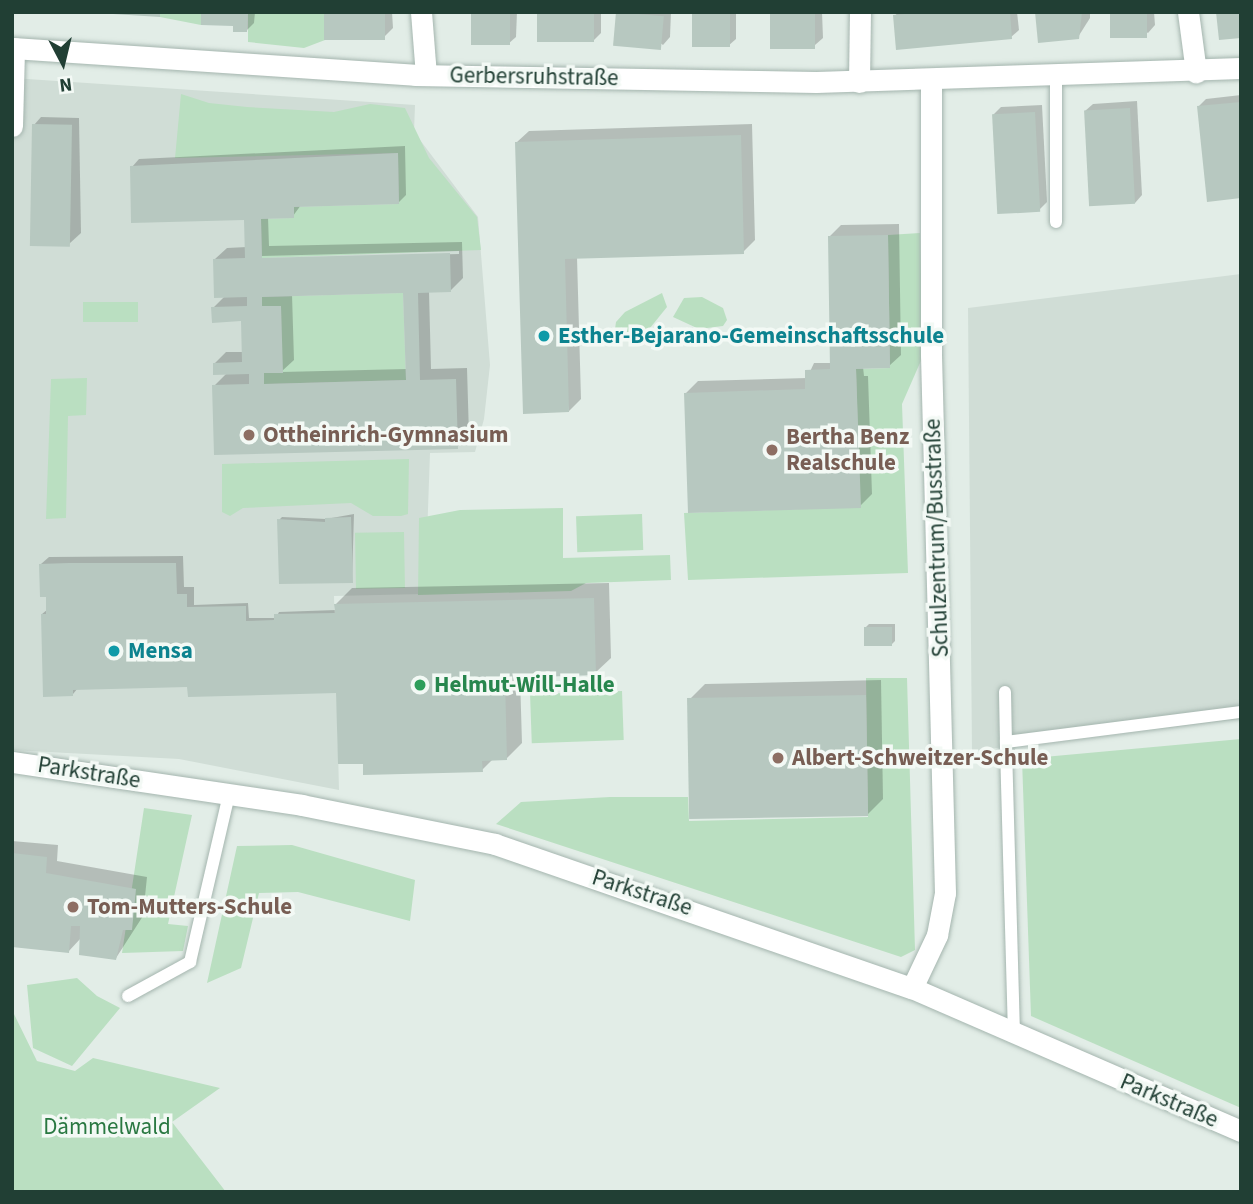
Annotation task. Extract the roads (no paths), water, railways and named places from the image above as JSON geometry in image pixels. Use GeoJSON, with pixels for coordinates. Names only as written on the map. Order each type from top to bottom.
{"type":"FeatureCollection","features":[{"type":"Feature","properties":{"kind":"street"},"geometry":{"type":"LineString","coordinates":[[421,12],[426,75]]}},
{"type":"Feature","properties":{"kind":"street"},"geometry":{"type":"LineString","coordinates":[[859,82],[860,12]]}},
{"type":"Feature","properties":{"kind":"street"},"geometry":{"type":"LineString","coordinates":[[1188,12],[1196,72]]}},
{"type":"Feature","properties":{"kind":"street"},"geometry":{"type":"LineString","coordinates":[[12,125],[13,48]]}},
{"type":"Feature","properties":{"kind":"street","name":"Gerbersruhstraße"},"geometry":{"type":"LineString","coordinates":[[13,48],[426,75],[859,82],[1196,72],[1241,68]]}},
{"type":"Feature","properties":{"kind":"street","name":"Schulzentrum/Busstraße"},"geometry":{"type":"LineString","coordinates":[[912,988],[937,935],[944,893],[931,354],[932,81]]}},
{"type":"Feature","properties":{"kind":"street","name":"Parkstraße"},"geometry":{"type":"LineString","coordinates":[[12,762],[302,805],[495,844],[912,988],[1241,1131]]}},
{"type":"Feature","properties":{"kind":"lane"},"geometry":{"type":"LineString","coordinates":[[1056,77],[1056,222]]}},
{"type":"Feature","properties":{"kind":"lane"},"geometry":{"type":"LineString","coordinates":[[1005,692],[1014,1034]]}},
{"type":"Feature","properties":{"kind":"lane"},"geometry":{"type":"LineString","coordinates":[[1006,742],[1241,712]]}},
{"type":"Feature","properties":{"kind":"lane"},"geometry":{"type":"LineString","coordinates":[[128,996],[190,962],[229,795]]}},
{"type":"Feature","properties":{"kind":"place","name":"Esther-Bejarano-Gemeinschaftsschule"},"geometry":{"type":"Point","coordinates":[544,336]}},
{"type":"Feature","properties":{"kind":"place","name":"Ottheinrich-Gymnasium"},"geometry":{"type":"Point","coordinates":[249,435]}},
{"type":"Feature","properties":{"kind":"place","name":"Bertha Benz Realschule"},"geometry":{"type":"Point","coordinates":[772,450]}},
{"type":"Feature","properties":{"kind":"place","name":"Mensa"},"geometry":{"type":"Point","coordinates":[114,651]}},
{"type":"Feature","properties":{"kind":"place","name":"Helmut-Will-Halle"},"geometry":{"type":"Point","coordinates":[420,685]}},
{"type":"Feature","properties":{"kind":"place","name":"Albert-Schweitzer-Schule"},"geometry":{"type":"Point","coordinates":[778,758]}},
{"type":"Feature","properties":{"kind":"place","name":"Tom-Mutters-Schule"},"geometry":{"type":"Point","coordinates":[73,907]}},
{"type":"Feature","properties":{"kind":"park label","name":"Dämmelwald"},"geometry":{"type":"Point","coordinates":[107,1127]}}]}
